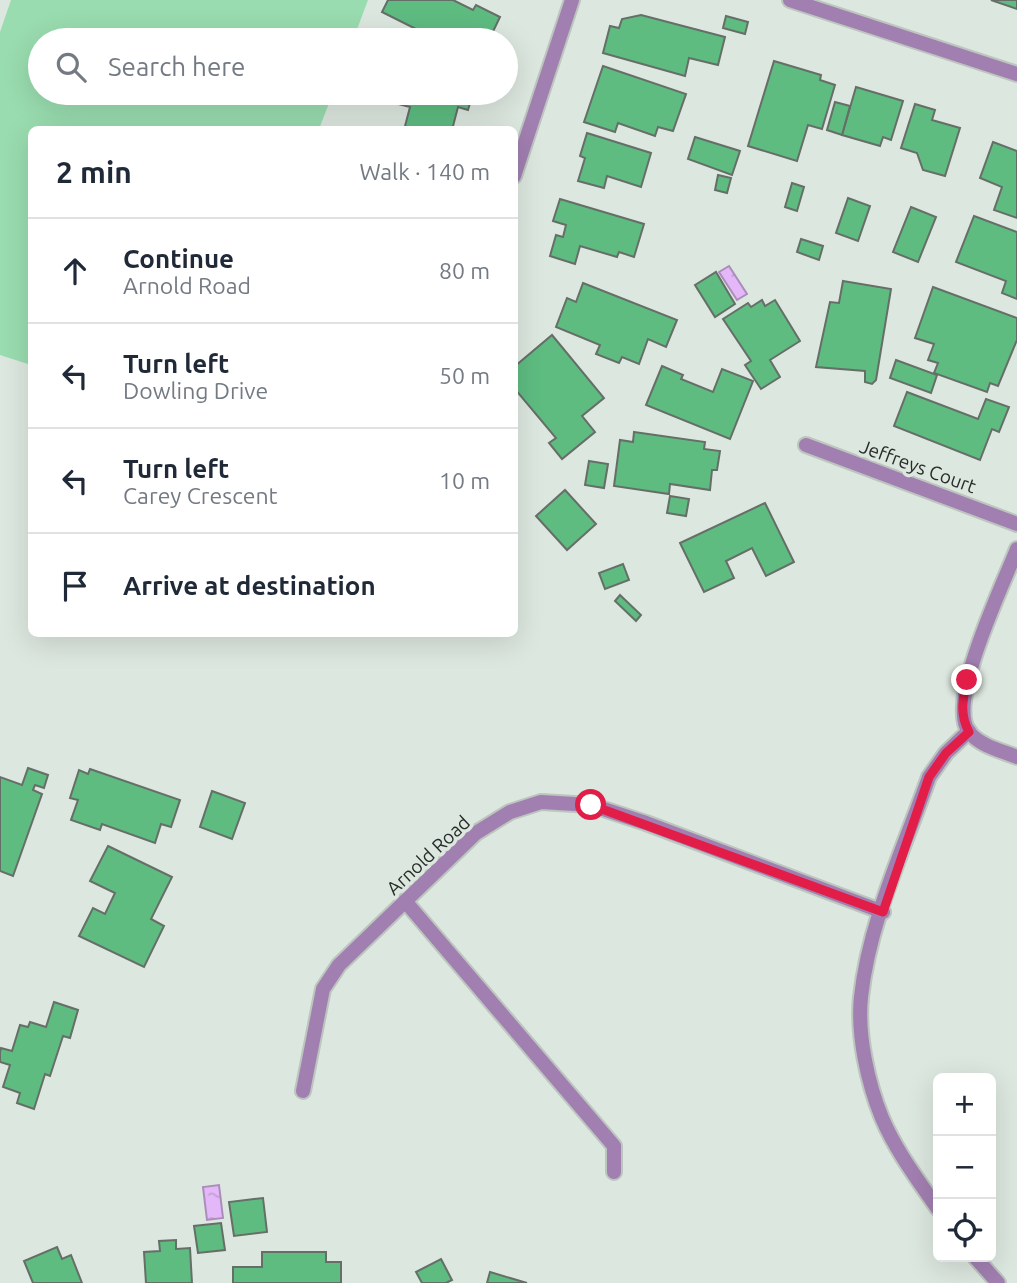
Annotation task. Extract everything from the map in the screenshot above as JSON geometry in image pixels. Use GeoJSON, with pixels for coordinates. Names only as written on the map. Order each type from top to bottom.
{"type":"FeatureCollection","features":[{"type":"Feature","properties":{"kind":"street"},"geometry":{"type":"LineString","coordinates":[[518,164],[572,0]]}},
{"type":"Feature","properties":{"kind":"street"},"geometry":{"type":"LineString","coordinates":[[790,0],[1017,74]]}},
{"type":"Feature","properties":{"kind":"street","name":"Jeffreys Court"},"geometry":{"type":"LineString","coordinates":[[806,445],[1017,524]]}},
{"type":"Feature","properties":{"kind":"street"},"geometry":{"type":"LineString","coordinates":[[1017,549],[967,680],[961,705],[962,719],[969,732],[992,747],[1017,757]]}},
{"type":"Feature","properties":{"kind":"street"},"geometry":{"type":"LineString","coordinates":[[933,1202],[900,1152],[882,1118],[871,1085],[861,1000],[868,958],[929,777],[946,753],[969,732]]}},
{"type":"Feature","properties":{"kind":"street","name":"Arnold Road"},"geometry":{"type":"LineString","coordinates":[[303,1091],[323,989],[339,965],[476,833],[510,812],[541,802],[591,805],[613,812],[883,912]]}},
{"type":"Feature","properties":{"kind":"street"},"geometry":{"type":"LineString","coordinates":[[405,901],[614,1146],[614,1172]]}},
{"type":"Feature","properties":{"kind":"street"},"geometry":{"type":"LineString","coordinates":[[979,1262],[998,1283]]}},
{"type":"Feature","properties":{"kind":"green space"},"geometry":{"type":"Polygon","coordinates":[[[11,0],[368,0],[358,28],[28,28],[28,105],[328,105],[320,126],[28,126],[28,364],[0,355],[0,32],[11,0]]]}},
{"type":"Feature","properties":{"kind":"water"},"geometry":{"type":"Polygon","coordinates":[[[729,266],[747,294],[737,300],[719,272],[729,266]]]}},
{"type":"Feature","properties":{"kind":"water"},"geometry":{"type":"Polygon","coordinates":[[[219,1185],[223,1218],[207,1220],[203,1187],[219,1185]]]}},
{"type":"Feature","properties":{"kind":"building"},"geometry":{"type":"Polygon","coordinates":[[[388,0],[453,0],[473,10],[476,5],[500,17],[495,28],[414,28],[382,12],[388,0]]]}},
{"type":"Feature","properties":{"kind":"building"},"geometry":{"type":"Polygon","coordinates":[[[991,0],[1017,0],[1017,9],[991,0]]]}},
{"type":"Feature","properties":{"kind":"building"},"geometry":{"type":"Polygon","coordinates":[[[641,15],[725,37],[718,65],[689,58],[685,76],[603,53],[610,26],[619,28],[622,19],[641,15]]]}},
{"type":"Feature","properties":{"kind":"building"},"geometry":{"type":"Polygon","coordinates":[[[726,16],[748,22],[745,34],[723,28],[726,16]]]}},
{"type":"Feature","properties":{"kind":"building"},"geometry":{"type":"Polygon","coordinates":[[[774,61],[821,75],[820,80],[835,85],[822,129],[808,125],[797,161],[748,146],[774,61]]]}},
{"type":"Feature","properties":{"kind":"building"},"geometry":{"type":"Polygon","coordinates":[[[603,66],[686,94],[673,131],[658,127],[655,136],[618,123],[615,132],[584,122],[603,66]]]}},
{"type":"Feature","properties":{"kind":"building"},"geometry":{"type":"Polygon","coordinates":[[[856,87],[903,101],[891,140],[883,137],[880,146],[842,135],[856,87]]]}},
{"type":"Feature","properties":{"kind":"building"},"geometry":{"type":"Polygon","coordinates":[[[835,102],[850,106],[842,135],[827,130],[835,102]]]}},
{"type":"Feature","properties":{"kind":"building"},"geometry":{"type":"Polygon","coordinates":[[[915,104],[935,110],[932,120],[960,128],[945,176],[923,170],[917,153],[901,148],[915,104]]]}},
{"type":"Feature","properties":{"kind":"building"},"geometry":{"type":"Polygon","coordinates":[[[402,105],[469,105],[468,110],[458,107],[453,126],[405,126],[410,107],[402,105]]]}},
{"type":"Feature","properties":{"kind":"building"},"geometry":{"type":"Polygon","coordinates":[[[587,133],[651,153],[641,187],[607,176],[604,188],[578,181],[585,158],[580,156],[587,133]]]}},
{"type":"Feature","properties":{"kind":"building"},"geometry":{"type":"Polygon","coordinates":[[[695,137],[740,151],[732,175],[688,159],[695,137]]]}},
{"type":"Feature","properties":{"kind":"building"},"geometry":{"type":"Polygon","coordinates":[[[993,142],[1017,151],[1017,218],[994,210],[1002,187],[980,178],[993,142]]]}},
{"type":"Feature","properties":{"kind":"building"},"geometry":{"type":"Polygon","coordinates":[[[718,175],[731,178],[727,193],[715,190],[718,175]]]}},
{"type":"Feature","properties":{"kind":"building"},"geometry":{"type":"Polygon","coordinates":[[[792,183],[804,187],[797,211],[785,207],[792,183]]]}},
{"type":"Feature","properties":{"kind":"building"},"geometry":{"type":"Polygon","coordinates":[[[848,198],[870,206],[858,241],[836,233],[848,198]]]}},
{"type":"Feature","properties":{"kind":"building"},"geometry":{"type":"Polygon","coordinates":[[[560,199],[644,224],[634,257],[619,252],[617,257],[580,246],[575,264],[550,256],[556,235],[563,237],[566,225],[553,221],[560,199]]]}},
{"type":"Feature","properties":{"kind":"building"},"geometry":{"type":"Polygon","coordinates":[[[911,207],[936,217],[918,262],[893,252],[911,207]]]}},
{"type":"Feature","properties":{"kind":"building"},"geometry":{"type":"Polygon","coordinates":[[[974,216],[1017,232],[1017,299],[1002,293],[1006,281],[956,262],[974,216]]]}},
{"type":"Feature","properties":{"kind":"building"},"geometry":{"type":"Polygon","coordinates":[[[801,239],[823,246],[819,260],[797,252],[801,239]]]}},
{"type":"Feature","properties":{"kind":"building"},"geometry":{"type":"Polygon","coordinates":[[[716,272],[735,304],[715,317],[695,285],[716,272]]]}},
{"type":"Feature","properties":{"kind":"building"},"geometry":{"type":"Polygon","coordinates":[[[843,281],[891,289],[876,380],[872,384],[865,382],[865,371],[816,367],[830,302],[839,303],[843,281]]]}},
{"type":"Feature","properties":{"kind":"building"},"geometry":{"type":"Polygon","coordinates":[[[583,283],[677,320],[666,347],[648,339],[639,364],[622,357],[619,363],[596,354],[600,345],[556,327],[567,298],[576,302],[583,283]]]}},
{"type":"Feature","properties":{"kind":"building"},"geometry":{"type":"Polygon","coordinates":[[[933,287],[1017,318],[1017,340],[998,386],[990,383],[987,392],[934,373],[938,363],[928,360],[934,344],[915,338],[933,287]]]}},
{"type":"Feature","properties":{"kind":"building"},"geometry":{"type":"Polygon","coordinates":[[[762,300],[765,306],[775,300],[800,341],[770,360],[780,377],[761,389],[745,365],[751,361],[723,319],[748,303],[751,307],[762,300]]]}},
{"type":"Feature","properties":{"kind":"building"},"geometry":{"type":"Polygon","coordinates":[[[552,335],[604,398],[582,416],[595,432],[562,459],[549,443],[556,438],[518,393],[518,364],[552,335]]]}},
{"type":"Feature","properties":{"kind":"building"},"geometry":{"type":"Polygon","coordinates":[[[896,360],[937,375],[931,393],[890,378],[896,360]]]}},
{"type":"Feature","properties":{"kind":"building"},"geometry":{"type":"Polygon","coordinates":[[[662,366],[683,375],[681,379],[713,392],[722,369],[753,381],[730,439],[646,405],[662,366]]]}},
{"type":"Feature","properties":{"kind":"building"},"geometry":{"type":"Polygon","coordinates":[[[907,392],[978,419],[986,399],[1009,407],[999,432],[992,429],[980,460],[894,426],[907,392]]]}},
{"type":"Feature","properties":{"kind":"building"},"geometry":{"type":"Polygon","coordinates":[[[634,432],[705,442],[704,449],[720,451],[717,470],[712,470],[710,490],[670,484],[669,494],[614,486],[620,440],[633,442],[634,432]]]}},
{"type":"Feature","properties":{"kind":"building"},"geometry":{"type":"Polygon","coordinates":[[[589,461],[608,464],[604,488],[585,485],[589,461]]]}},
{"type":"Feature","properties":{"kind":"building"},"geometry":{"type":"Polygon","coordinates":[[[565,490],[596,524],[567,550],[536,516],[565,490]]]}},
{"type":"Feature","properties":{"kind":"building"},"geometry":{"type":"Polygon","coordinates":[[[670,496],[689,499],[686,516],[667,513],[670,496]]]}},
{"type":"Feature","properties":{"kind":"building"},"geometry":{"type":"Polygon","coordinates":[[[765,503],[794,562],[766,576],[752,548],[726,561],[734,578],[704,592],[680,543],[765,503]]]}},
{"type":"Feature","properties":{"kind":"building"},"geometry":{"type":"Polygon","coordinates":[[[623,564],[629,580],[605,589],[599,573],[623,564]]]}},
{"type":"Feature","properties":{"kind":"building"},"geometry":{"type":"Polygon","coordinates":[[[620,595],[641,615],[636,621],[615,601],[620,595]]]}},
{"type":"Feature","properties":{"kind":"building"},"geometry":{"type":"Polygon","coordinates":[[[28,768],[48,775],[44,788],[35,785],[33,790],[42,794],[13,876],[0,871],[0,777],[22,785],[28,768]]]}},
{"type":"Feature","properties":{"kind":"building"},"geometry":{"type":"Polygon","coordinates":[[[90,769],[180,800],[171,827],[161,824],[155,843],[102,824],[100,830],[71,820],[78,800],[70,798],[79,770],[88,774],[90,769]]]}},
{"type":"Feature","properties":{"kind":"building"},"geometry":{"type":"Polygon","coordinates":[[[212,791],[245,803],[232,839],[200,827],[212,791]]]}},
{"type":"Feature","properties":{"kind":"building"},"geometry":{"type":"Polygon","coordinates":[[[108,846],[172,877],[151,919],[164,926],[144,967],[79,936],[93,908],[105,914],[115,893],[90,881],[108,846]]]}},
{"type":"Feature","properties":{"kind":"building"},"geometry":{"type":"Polygon","coordinates":[[[54,1002],[78,1010],[70,1038],[63,1036],[50,1076],[45,1074],[34,1109],[17,1103],[20,1093],[3,1087],[10,1065],[0,1062],[0,1052],[1,1048],[12,1051],[20,1025],[28,1027],[30,1022],[46,1027],[54,1002]]]}},
{"type":"Feature","properties":{"kind":"building"},"geometry":{"type":"Polygon","coordinates":[[[263,1198],[267,1232],[234,1236],[229,1202],[263,1198]]]}},
{"type":"Feature","properties":{"kind":"building"},"geometry":{"type":"Polygon","coordinates":[[[221,1223],[225,1250],[198,1253],[194,1226],[221,1223]]]}},
{"type":"Feature","properties":{"kind":"building"},"geometry":{"type":"Polygon","coordinates":[[[176,1240],[176,1249],[190,1248],[192,1283],[146,1283],[144,1252],[160,1251],[159,1241],[176,1240]]]}},
{"type":"Feature","properties":{"kind":"building"},"geometry":{"type":"Polygon","coordinates":[[[57,1247],[62,1259],[71,1255],[82,1283],[33,1283],[24,1261],[57,1247]]]}},
{"type":"Feature","properties":{"kind":"building"},"geometry":{"type":"Polygon","coordinates":[[[262,1252],[326,1252],[326,1262],[341,1262],[341,1283],[233,1283],[233,1267],[262,1267],[262,1252]]]}},
{"type":"Feature","properties":{"kind":"building"},"geometry":{"type":"Polygon","coordinates":[[[441,1259],[452,1280],[446,1283],[422,1283],[416,1272],[441,1259]]]}},
{"type":"Feature","properties":{"kind":"building"},"geometry":{"type":"Polygon","coordinates":[[[490,1272],[527,1283],[487,1283],[490,1272]]]}},
{"type":"Feature","properties":{"kind":"route"},"geometry":{"type":"LineString","coordinates":[[591,805],[883,912],[929,777],[946,753],[969,732],[962,719],[961,705],[967,680]]}}]}
